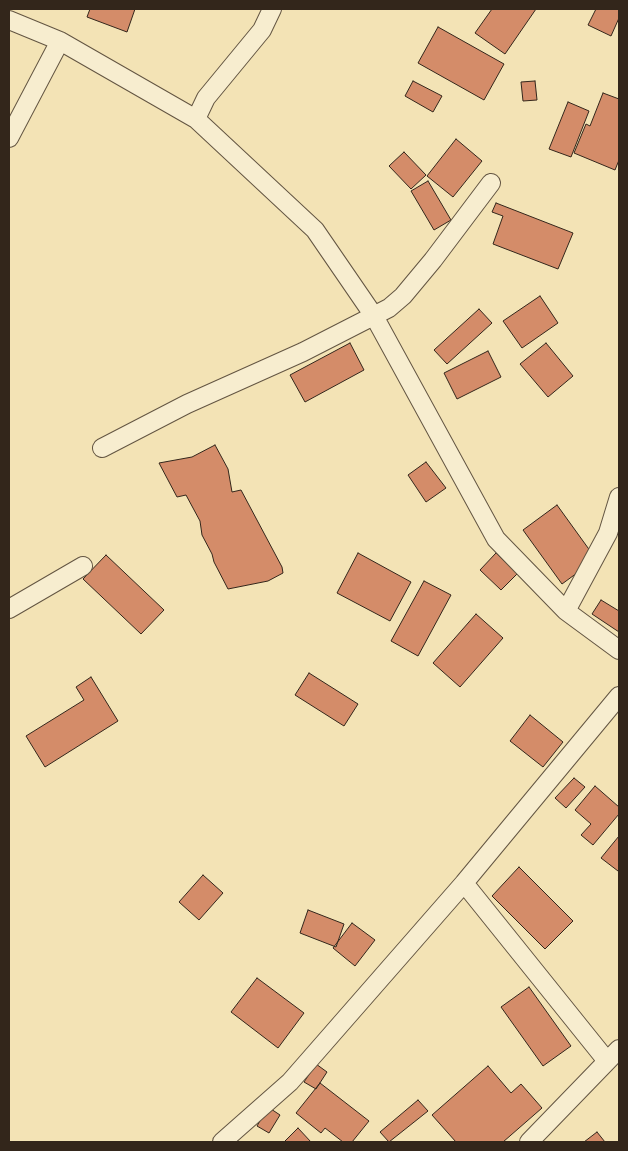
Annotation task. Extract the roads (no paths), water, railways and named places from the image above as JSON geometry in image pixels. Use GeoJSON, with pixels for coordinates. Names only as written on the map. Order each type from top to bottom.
{"type":"FeatureCollection","features":[{"type":"Feature","properties":{"kind":"street"},"geometry":{"type":"LineString","coordinates":[[196,119],[206,98],[262,30],[272,9]]}},
{"type":"Feature","properties":{"kind":"street"},"geometry":{"type":"LineString","coordinates":[[9,20],[60,41],[196,119],[316,230],[374,316],[496,539],[566,611],[619,650]]}},
{"type":"Feature","properties":{"kind":"street"},"geometry":{"type":"LineString","coordinates":[[9,138],[60,41]]}},
{"type":"Feature","properties":{"kind":"street"},"geometry":{"type":"LineString","coordinates":[[102,448],[187,404],[303,352],[389,308],[403,296],[491,183]]}},
{"type":"Feature","properties":{"kind":"street"},"geometry":{"type":"LineString","coordinates":[[566,611],[608,533],[619,497]]}},
{"type":"Feature","properties":{"kind":"street"},"geometry":{"type":"LineString","coordinates":[[9,609],[83,566]]}},
{"type":"Feature","properties":{"kind":"street"},"geometry":{"type":"LineString","coordinates":[[222,1142],[290,1082],[464,883],[619,696]]}},
{"type":"Feature","properties":{"kind":"street"},"geometry":{"type":"LineString","coordinates":[[464,883],[607,1061]]}},
{"type":"Feature","properties":{"kind":"street"},"geometry":{"type":"LineString","coordinates":[[529,1142],[619,1049]]}}]}
